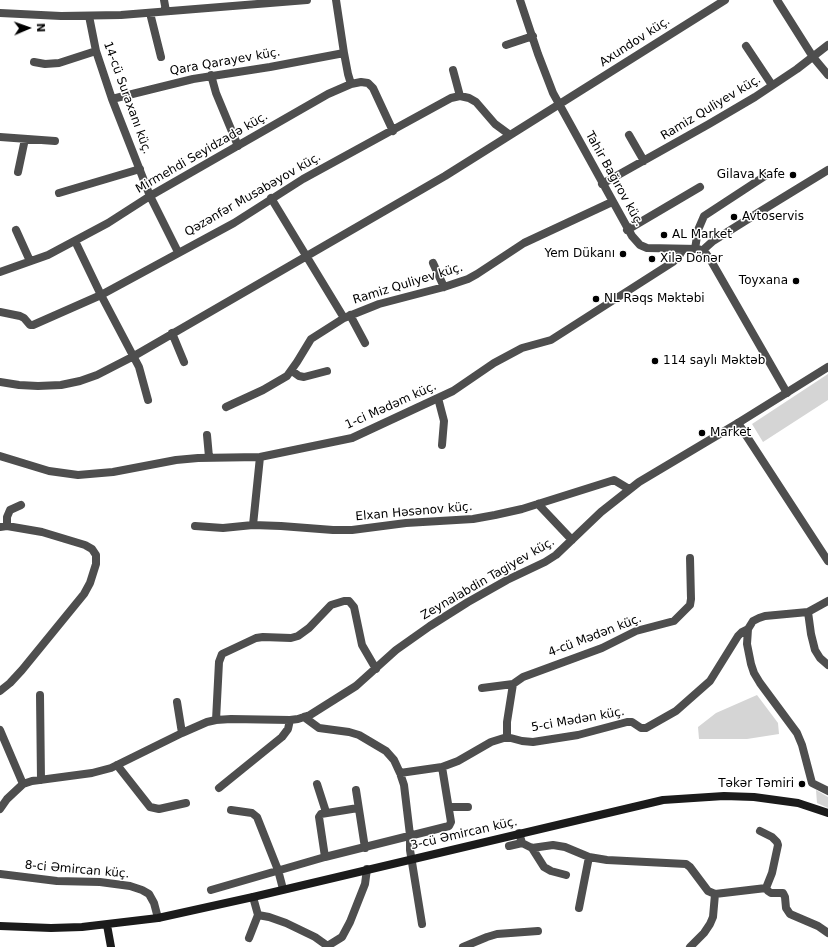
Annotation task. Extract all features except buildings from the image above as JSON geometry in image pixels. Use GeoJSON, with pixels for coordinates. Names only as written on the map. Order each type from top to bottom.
{"type":"FeatureCollection","features":[{"type":"Feature","properties":{"kind":"main road","name":"3-cü Əmircan küç."},"geometry":{"type":"LineString","coordinates":[[0,926],[51,928],[107,925],[158,918],[656,801],[689,797],[724,796],[776,799],[798,803],[828,813]]}},
{"type":"Feature","properties":{"kind":"main road"},"geometry":{"type":"LineString","coordinates":[[107,925],[111,947]]}},
{"type":"Feature","properties":{"kind":"street"},"geometry":{"type":"LineString","coordinates":[[164,0],[166,11]]}},
{"type":"Feature","properties":{"kind":"street"},"geometry":{"type":"LineString","coordinates":[[0,13],[88,16],[150,13],[306,0]]}},
{"type":"Feature","properties":{"kind":"street"},"geometry":{"type":"LineString","coordinates":[[336,0],[344,52],[351,84]]}},
{"type":"Feature","properties":{"kind":"street","name":"Tahir Bağırov küç."},"geometry":{"type":"LineString","coordinates":[[520,0],[549,82],[559,105],[628,230],[636,241],[647,248],[699,250]]}},
{"type":"Feature","properties":{"kind":"street","name":"Axundov küç."},"geometry":{"type":"LineString","coordinates":[[0,382],[38,386],[61,385],[80,381],[97,375],[134,356],[445,176],[725,0]]}},
{"type":"Feature","properties":{"kind":"street"},"geometry":{"type":"LineString","coordinates":[[778,0],[814,57],[828,75]]}},
{"type":"Feature","properties":{"kind":"street"},"geometry":{"type":"LineString","coordinates":[[150,13],[161,57]]}},
{"type":"Feature","properties":{"kind":"street","name":"14-cü Suraxanı küç."},"geometry":{"type":"LineString","coordinates":[[88,16],[96,51],[112,99],[150,196],[178,252]]}},
{"type":"Feature","properties":{"kind":"street"},"geometry":{"type":"LineString","coordinates":[[506,45],[533,36]]}},
{"type":"Feature","properties":{"kind":"street","name":"Ramiz Quliyev küç."},"geometry":{"type":"LineString","coordinates":[[602,184],[730,112],[814,57],[828,45]]}},
{"type":"Feature","properties":{"kind":"street"},"geometry":{"type":"LineString","coordinates":[[746,46],[772,85]]}},
{"type":"Feature","properties":{"kind":"street"},"geometry":{"type":"LineString","coordinates":[[34,62],[46,64],[59,63],[96,51]]}},
{"type":"Feature","properties":{"kind":"street","name":"Qara Qarayev küç."},"geometry":{"type":"LineString","coordinates":[[112,99],[211,75],[270,67],[344,52]]}},
{"type":"Feature","properties":{"kind":"street"},"geometry":{"type":"LineString","coordinates":[[453,70],[460,96],[469,98],[476,102],[495,124],[510,135]]}},
{"type":"Feature","properties":{"kind":"street"},"geometry":{"type":"LineString","coordinates":[[211,75],[216,93],[238,146]]}},
{"type":"Feature","properties":{"kind":"street","name":"Mirmehdi Seyidzadə küç."},"geometry":{"type":"LineString","coordinates":[[0,272],[48,255],[75,241],[108,223],[150,196],[328,94],[351,84],[361,82],[368,83],[373,88],[393,131]]}},
{"type":"Feature","properties":{"kind":"street","name":"Qəzənfər Musabəyov küç."},"geometry":{"type":"LineString","coordinates":[[0,312],[20,316],[30,325],[33,325],[101,295],[234,223],[303,179],[451,98],[460,96]]}},
{"type":"Feature","properties":{"kind":"street"},"geometry":{"type":"LineString","coordinates":[[629,135],[644,161]]}},
{"type":"Feature","properties":{"kind":"street"},"geometry":{"type":"LineString","coordinates":[[0,137],[55,141]]}},
{"type":"Feature","properties":{"kind":"street"},"geometry":{"type":"LineString","coordinates":[[18,172],[25,139]]}},
{"type":"Feature","properties":{"kind":"street"},"geometry":{"type":"LineString","coordinates":[[59,193],[140,169]]}},
{"type":"Feature","properties":{"kind":"street"},"geometry":{"type":"LineString","coordinates":[[699,250],[828,170]]}},
{"type":"Feature","properties":{"kind":"street"},"geometry":{"type":"LineString","coordinates":[[764,176],[704,216],[698,230],[699,250],[710,259],[787,393]]}},
{"type":"Feature","properties":{"kind":"street"},"geometry":{"type":"LineString","coordinates":[[628,230],[700,187]]}},
{"type":"Feature","properties":{"kind":"street"},"geometry":{"type":"LineString","coordinates":[[271,198],[306,256],[365,343]]}},
{"type":"Feature","properties":{"kind":"street","name":"Ramiz Quliyev küç."},"geometry":{"type":"LineString","coordinates":[[226,407],[278,382],[292,371],[311,339],[347,317],[379,304],[444,287],[477,274],[524,243],[612,202]]}},
{"type":"Feature","properties":{"kind":"street"},"geometry":{"type":"LineString","coordinates":[[16,230],[30,261]]}},
{"type":"Feature","properties":{"kind":"street"},"geometry":{"type":"LineString","coordinates":[[75,241],[101,295],[140,367],[148,400]]}},
{"type":"Feature","properties":{"kind":"street","name":"1-ci Mədəm küç."},"geometry":{"type":"LineString","coordinates":[[0,456],[49,470],[78,475],[113,472],[176,460],[209,457],[260,457],[352,438],[453,391],[494,363],[522,348],[551,340],[673,262],[683,249]]}},
{"type":"Feature","properties":{"kind":"street"},"geometry":{"type":"LineString","coordinates":[[433,263],[444,287]]}},
{"type":"Feature","properties":{"kind":"street"},"geometry":{"type":"LineString","coordinates":[[172,333],[184,362]]}},
{"type":"Feature","properties":{"kind":"street"},"geometry":{"type":"LineString","coordinates":[[828,367],[738,423],[828,561]]}},
{"type":"Feature","properties":{"kind":"street"},"geometry":{"type":"LineString","coordinates":[[292,371],[299,376],[304,377],[327,371]]}},
{"type":"Feature","properties":{"kind":"street"},"geometry":{"type":"LineString","coordinates":[[438,398],[444,421],[442,445]]}},
{"type":"Feature","properties":{"kind":"street","name":"Zeynalabdin Tagiyev küç."},"geometry":{"type":"LineString","coordinates":[[23,784],[97,772],[117,765],[182,733],[216,720],[290,720],[304,717],[320,709],[356,686],[396,650],[430,626],[507,580],[545,562],[562,550],[601,512],[629,489],[666,465],[738,423]]}},
{"type":"Feature","properties":{"kind":"street"},"geometry":{"type":"LineString","coordinates":[[207,435],[209,457]]}},
{"type":"Feature","properties":{"kind":"street"},"geometry":{"type":"LineString","coordinates":[[253,525],[260,457]]}},
{"type":"Feature","properties":{"kind":"street","name":"Elxan Həsənov küç."},"geometry":{"type":"LineString","coordinates":[[195,526],[223,528],[253,525],[352,530],[406,523],[472,519],[512,512],[614,480],[629,489]]}},
{"type":"Feature","properties":{"kind":"street"},"geometry":{"type":"LineString","coordinates":[[538,504],[572,540]]}},
{"type":"Feature","properties":{"kind":"street"},"geometry":{"type":"LineString","coordinates":[[0,691],[22,670],[84,594],[90,583],[96,564],[96,555],[92,549],[84,545],[42,532],[3,527],[10,510],[21,505]]}},
{"type":"Feature","properties":{"kind":"street","name":"4-cü Mədən küç."},"geometry":{"type":"LineString","coordinates":[[513,684],[530,674],[602,648],[636,631],[674,621],[690,605],[690,558]]}},
{"type":"Feature","properties":{"kind":"street"},"geometry":{"type":"LineString","coordinates":[[216,720],[219,662],[222,654],[256,638],[291,638],[298,636],[309,628],[331,605],[349,601],[354,607],[362,644],[376,669]]}},
{"type":"Feature","properties":{"kind":"street"},"geometry":{"type":"LineString","coordinates":[[828,601],[808,612],[811,634],[816,650],[820,658],[828,665]]}},
{"type":"Feature","properties":{"kind":"street","name":"5-ci Mədən küç."},"geometry":{"type":"LineString","coordinates":[[508,737],[533,742],[578,735],[627,722],[632,722],[641,728],[646,728],[676,711],[710,681],[738,636],[748,629],[753,621],[765,616],[808,612]]}},
{"type":"Feature","properties":{"kind":"street"},"geometry":{"type":"LineString","coordinates":[[748,629],[747,644],[754,673],[796,733],[802,745],[812,783],[828,791]]}},
{"type":"Feature","properties":{"kind":"street"},"geometry":{"type":"LineString","coordinates":[[400,773],[442,767],[458,761],[491,742],[508,737],[507,722],[513,684],[482,688]]}},
{"type":"Feature","properties":{"kind":"street"},"geometry":{"type":"LineString","coordinates":[[40,695],[41,780]]}},
{"type":"Feature","properties":{"kind":"street"},"geometry":{"type":"LineString","coordinates":[[177,702],[182,733]]}},
{"type":"Feature","properties":{"kind":"street"},"geometry":{"type":"LineString","coordinates":[[304,717],[319,728],[348,732],[359,736],[386,751],[394,760],[404,785],[410,835],[411,859],[422,924]]}},
{"type":"Feature","properties":{"kind":"street"},"geometry":{"type":"LineString","coordinates":[[219,788],[282,737],[288,729],[290,720]]}},
{"type":"Feature","properties":{"kind":"street"},"geometry":{"type":"LineString","coordinates":[[0,730],[23,784],[7,799],[0,809]]}},
{"type":"Feature","properties":{"kind":"street"},"geometry":{"type":"LineString","coordinates":[[117,765],[150,807],[159,809],[186,803]]}},
{"type":"Feature","properties":{"kind":"street"},"geometry":{"type":"LineString","coordinates":[[211,890],[325,857],[449,826],[451,822],[442,767]]}},
{"type":"Feature","properties":{"kind":"street"},"geometry":{"type":"LineString","coordinates":[[317,784],[326,812]]}},
{"type":"Feature","properties":{"kind":"street"},"geometry":{"type":"LineString","coordinates":[[356,790],[364,848]]}},
{"type":"Feature","properties":{"kind":"street"},"geometry":{"type":"LineString","coordinates":[[449,807],[468,807]]}},
{"type":"Feature","properties":{"kind":"street"},"geometry":{"type":"LineString","coordinates":[[325,857],[319,817],[321,814],[358,808]]}},
{"type":"Feature","properties":{"kind":"street"},"geometry":{"type":"LineString","coordinates":[[231,810],[252,813],[257,817],[278,870],[283,889]]}},
{"type":"Feature","properties":{"kind":"street"},"geometry":{"type":"LineString","coordinates":[[760,832],[772,838],[778,845],[772,873],[766,888]]}},
{"type":"Feature","properties":{"kind":"street"},"geometry":{"type":"LineString","coordinates":[[519,833],[522,842],[532,848],[544,867],[551,871],[566,875]]}},
{"type":"Feature","properties":{"kind":"street"},"geometry":{"type":"LineString","coordinates":[[509,846],[522,842]]}},
{"type":"Feature","properties":{"kind":"street"},"geometry":{"type":"LineString","coordinates":[[532,848],[553,845],[565,847],[589,857],[607,860],[686,864],[690,867],[708,891],[716,894],[766,888]]}},
{"type":"Feature","properties":{"kind":"street"},"geometry":{"type":"LineString","coordinates":[[579,908],[589,857]]}},
{"type":"Feature","properties":{"kind":"street"},"geometry":{"type":"LineString","coordinates":[[258,916],[269,917],[286,923],[315,937],[328,947],[342,936],[350,922],[365,884],[367,869]]}},
{"type":"Feature","properties":{"kind":"street","name":"8-ci Əmircan küç."},"geometry":{"type":"LineString","coordinates":[[0,874],[57,881],[100,882],[130,886],[142,890],[148,894],[154,902],[158,918]]}},
{"type":"Feature","properties":{"kind":"street"},"geometry":{"type":"LineString","coordinates":[[766,888],[772,893],[783,893],[786,908],[790,914],[818,926],[828,933]]}},
{"type":"Feature","properties":{"kind":"street"},"geometry":{"type":"LineString","coordinates":[[690,947],[710,924],[713,917],[716,894]]}},
{"type":"Feature","properties":{"kind":"street"},"geometry":{"type":"LineString","coordinates":[[249,938],[258,916],[253,896]]}},
{"type":"Feature","properties":{"kind":"street"},"geometry":{"type":"LineString","coordinates":[[464,947],[492,935],[538,932]]}},
{"type":"Feature","properties":{"kind":"shaded area"},"geometry":{"type":"Polygon","coordinates":[[[828,374],[828,400],[763,442],[752,424],[828,374]]]}},
{"type":"Feature","properties":{"kind":"shaded area"},"geometry":{"type":"Polygon","coordinates":[[[757,695],[778,723],[779,734],[747,739],[699,739],[698,727],[716,713],[757,695]]]}},
{"type":"Feature","properties":{"kind":"shaded area"},"geometry":{"type":"Polygon","coordinates":[[[816,790],[828,797],[828,808],[817,803],[816,790]]]}},
{"type":"Feature","properties":{"kind":"place","name":"Gilava Kafe"},"geometry":{"type":"Point","coordinates":[793,175]}},
{"type":"Feature","properties":{"kind":"place","name":"Avtoservis"},"geometry":{"type":"Point","coordinates":[734,217]}},
{"type":"Feature","properties":{"kind":"place","name":"AL Market"},"geometry":{"type":"Point","coordinates":[664,235]}},
{"type":"Feature","properties":{"kind":"place","name":"Yem Dükanı"},"geometry":{"type":"Point","coordinates":[623,254]}},
{"type":"Feature","properties":{"kind":"place","name":"Xilə Dönər"},"geometry":{"type":"Point","coordinates":[652,259]}},
{"type":"Feature","properties":{"kind":"place","name":"Toyxana"},"geometry":{"type":"Point","coordinates":[796,281]}},
{"type":"Feature","properties":{"kind":"place","name":"NL Rəqs Məktəbi"},"geometry":{"type":"Point","coordinates":[596,299]}},
{"type":"Feature","properties":{"kind":"place","name":"114 saylı Məktəb"},"geometry":{"type":"Point","coordinates":[655,361]}},
{"type":"Feature","properties":{"kind":"place","name":"Market"},"geometry":{"type":"Point","coordinates":[702,433]}},
{"type":"Feature","properties":{"kind":"place","name":"Təkər Təmiri"},"geometry":{"type":"Point","coordinates":[802,784]}}]}
